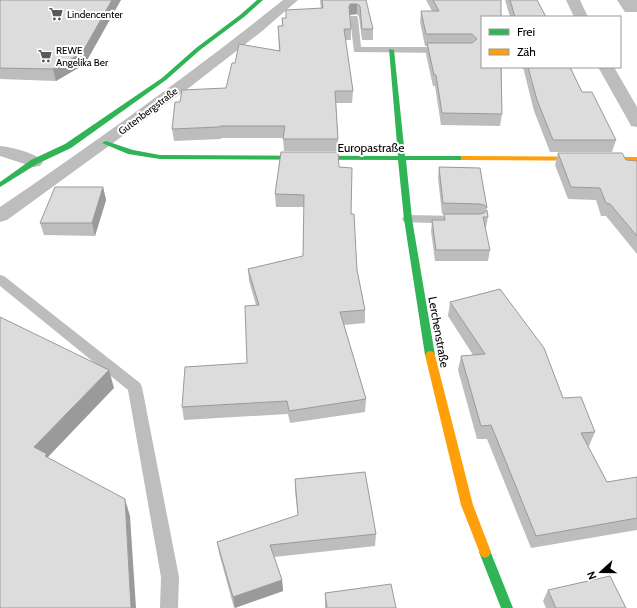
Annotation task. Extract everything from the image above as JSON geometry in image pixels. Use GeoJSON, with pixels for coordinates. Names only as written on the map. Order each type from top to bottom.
{"type":"FeatureCollection","features":[{"type":"Feature","properties":{"kind":"street"},"geometry":{"type":"LineString","coordinates":[[0,185],[34,162],[68,146],[104,122],[164,79],[198,49],[242,16],[260,0]]}},
{"type":"Feature","properties":{"kind":"street","name":"Gutenbergstraße"},"geometry":{"type":"LineString","coordinates":[[0,216],[106,143],[238,44],[291,0]]}},
{"type":"Feature","properties":{"kind":"street"},"geometry":{"type":"LineString","coordinates":[[573,0],[581,16]]}},
{"type":"Feature","properties":{"kind":"street"},"geometry":{"type":"LineString","coordinates":[[163,68],[198,49]]}},
{"type":"Feature","properties":{"kind":"street","name":"Lerchenstraße"},"geometry":{"type":"LineString","coordinates":[[391,50],[408,219],[428,352],[467,505],[507,608]]}},
{"type":"Feature","properties":{"kind":"street"},"geometry":{"type":"LineString","coordinates":[[607,68],[637,122]]}},
{"type":"Feature","properties":{"kind":"street","name":"Europastraße"},"geometry":{"type":"LineString","coordinates":[[106,143],[130,152],[160,157],[637,159]]}},
{"type":"Feature","properties":{"kind":"street"},"geometry":{"type":"LineString","coordinates":[[34,162],[47,145]]}},
{"type":"Feature","properties":{"kind":"street"},"geometry":{"type":"LineString","coordinates":[[0,151],[9,152],[34,162]]}},
{"type":"Feature","properties":{"kind":"lane"},"geometry":{"type":"LineString","coordinates":[[354,18],[357,50],[454,50]]}},
{"type":"Feature","properties":{"kind":"lane"},"geometry":{"type":"LineString","coordinates":[[408,219],[470,220]]}},
{"type":"Feature","properties":{"kind":"lane"},"geometry":{"type":"LineString","coordinates":[[0,279],[135,388],[170,576],[170,608]]}},
{"type":"Feature","properties":{"kind":"building"},"geometry":{"type":"Polygon","coordinates":[[[0,0],[112,0],[82,53],[53,69],[0,68],[0,0]]]}},
{"type":"Feature","properties":{"kind":"building"},"geometry":{"type":"Polygon","coordinates":[[[322,0],[366,0],[373,29],[362,29],[360,6],[357,4],[350,4],[351,29],[344,29],[353,91],[335,91],[338,139],[283,139],[285,126],[220,126],[172,129],[175,102],[180,102],[182,90],[226,88],[232,63],[235,63],[239,44],[280,51],[278,26],[283,26],[282,18],[286,18],[286,10],[323,8],[322,0]]]}},
{"type":"Feature","properties":{"kind":"building"},"geometry":{"type":"Polygon","coordinates":[[[433,0],[501,0],[501,16],[481,16],[481,68],[501,68],[502,114],[442,113],[436,75],[434,75],[427,43],[472,43],[477,39],[472,34],[426,34],[421,11],[439,11],[433,0]]]}},
{"type":"Feature","properties":{"kind":"building"},"geometry":{"type":"Polygon","coordinates":[[[510,0],[537,0],[545,16],[515,16],[510,0]]]}},
{"type":"Feature","properties":{"kind":"building"},"geometry":{"type":"Polygon","coordinates":[[[528,68],[570,68],[582,92],[592,92],[616,140],[553,140],[537,100],[528,68]]]}},
{"type":"Feature","properties":{"kind":"building"},"geometry":{"type":"Polygon","coordinates":[[[281,152],[338,152],[339,167],[352,168],[351,214],[354,214],[357,270],[365,310],[340,312],[366,399],[289,411],[287,401],[182,407],[185,367],[247,363],[245,306],[259,305],[248,269],[303,256],[304,195],[275,194],[281,152]]]}},
{"type":"Feature","properties":{"kind":"building"},"geometry":{"type":"Polygon","coordinates":[[[558,153],[622,153],[626,160],[637,161],[637,236],[610,204],[606,203],[600,188],[571,187],[558,153]]]}},
{"type":"Feature","properties":{"kind":"building"},"geometry":{"type":"Polygon","coordinates":[[[439,167],[480,168],[487,208],[480,204],[443,203],[439,167]]]}},
{"type":"Feature","properties":{"kind":"building"},"geometry":{"type":"Polygon","coordinates":[[[55,187],[103,187],[92,223],[40,223],[55,187]]]}},
{"type":"Feature","properties":{"kind":"building"},"geometry":{"type":"Polygon","coordinates":[[[487,210],[488,217],[483,217],[490,250],[436,250],[432,220],[445,220],[444,214],[480,214],[487,210]]]}},
{"type":"Feature","properties":{"kind":"building"},"geometry":{"type":"Polygon","coordinates":[[[500,289],[544,348],[563,398],[581,397],[595,432],[581,433],[607,482],[637,477],[637,518],[536,536],[491,425],[481,426],[461,356],[485,354],[450,302],[500,289]]]}},
{"type":"Feature","properties":{"kind":"building"},"geometry":{"type":"Polygon","coordinates":[[[0,317],[109,370],[34,447],[47,454],[45,456],[125,499],[131,608],[0,608],[0,317]]]}},
{"type":"Feature","properties":{"kind":"building"},"geometry":{"type":"Polygon","coordinates":[[[365,472],[376,534],[270,545],[282,580],[233,597],[217,542],[298,515],[295,479],[365,472]]]}},
{"type":"Feature","properties":{"kind":"building"},"geometry":{"type":"Polygon","coordinates":[[[610,576],[626,608],[556,608],[548,590],[610,576]]]}},
{"type":"Feature","properties":{"kind":"building"},"geometry":{"type":"Polygon","coordinates":[[[391,584],[396,608],[327,608],[325,593],[391,584]]]}},
{"type":"Feature","properties":{"kind":"traffic: fast"},"geometry":{"type":"LineString","coordinates":[[0,185],[34,162],[68,146],[164,79],[198,49],[242,16],[260,0]]}},
{"type":"Feature","properties":{"kind":"traffic: fast"},"geometry":{"type":"LineString","coordinates":[[391,50],[408,219],[430,355]]}},
{"type":"Feature","properties":{"kind":"traffic: fast"},"geometry":{"type":"LineString","coordinates":[[106,143],[131,152],[160,157],[464,158]]}},
{"type":"Feature","properties":{"kind":"traffic: fast"},"geometry":{"type":"LineString","coordinates":[[485,552],[507,608]]}},
{"type":"Feature","properties":{"kind":"traffic: slow"},"geometry":{"type":"LineString","coordinates":[[464,158],[637,159]]}},
{"type":"Feature","properties":{"kind":"traffic: slow"},"geometry":{"type":"LineString","coordinates":[[430,355],[467,505],[485,552]]}},
{"type":"Feature","properties":{"kind":"place","name":"Lindencenter"},"geometry":{"type":"Point","coordinates":[56,14]}},
{"type":"Feature","properties":{"kind":"place","name":"REWE Angelika Ber"},"geometry":{"type":"Point","coordinates":[45,56]}}]}
